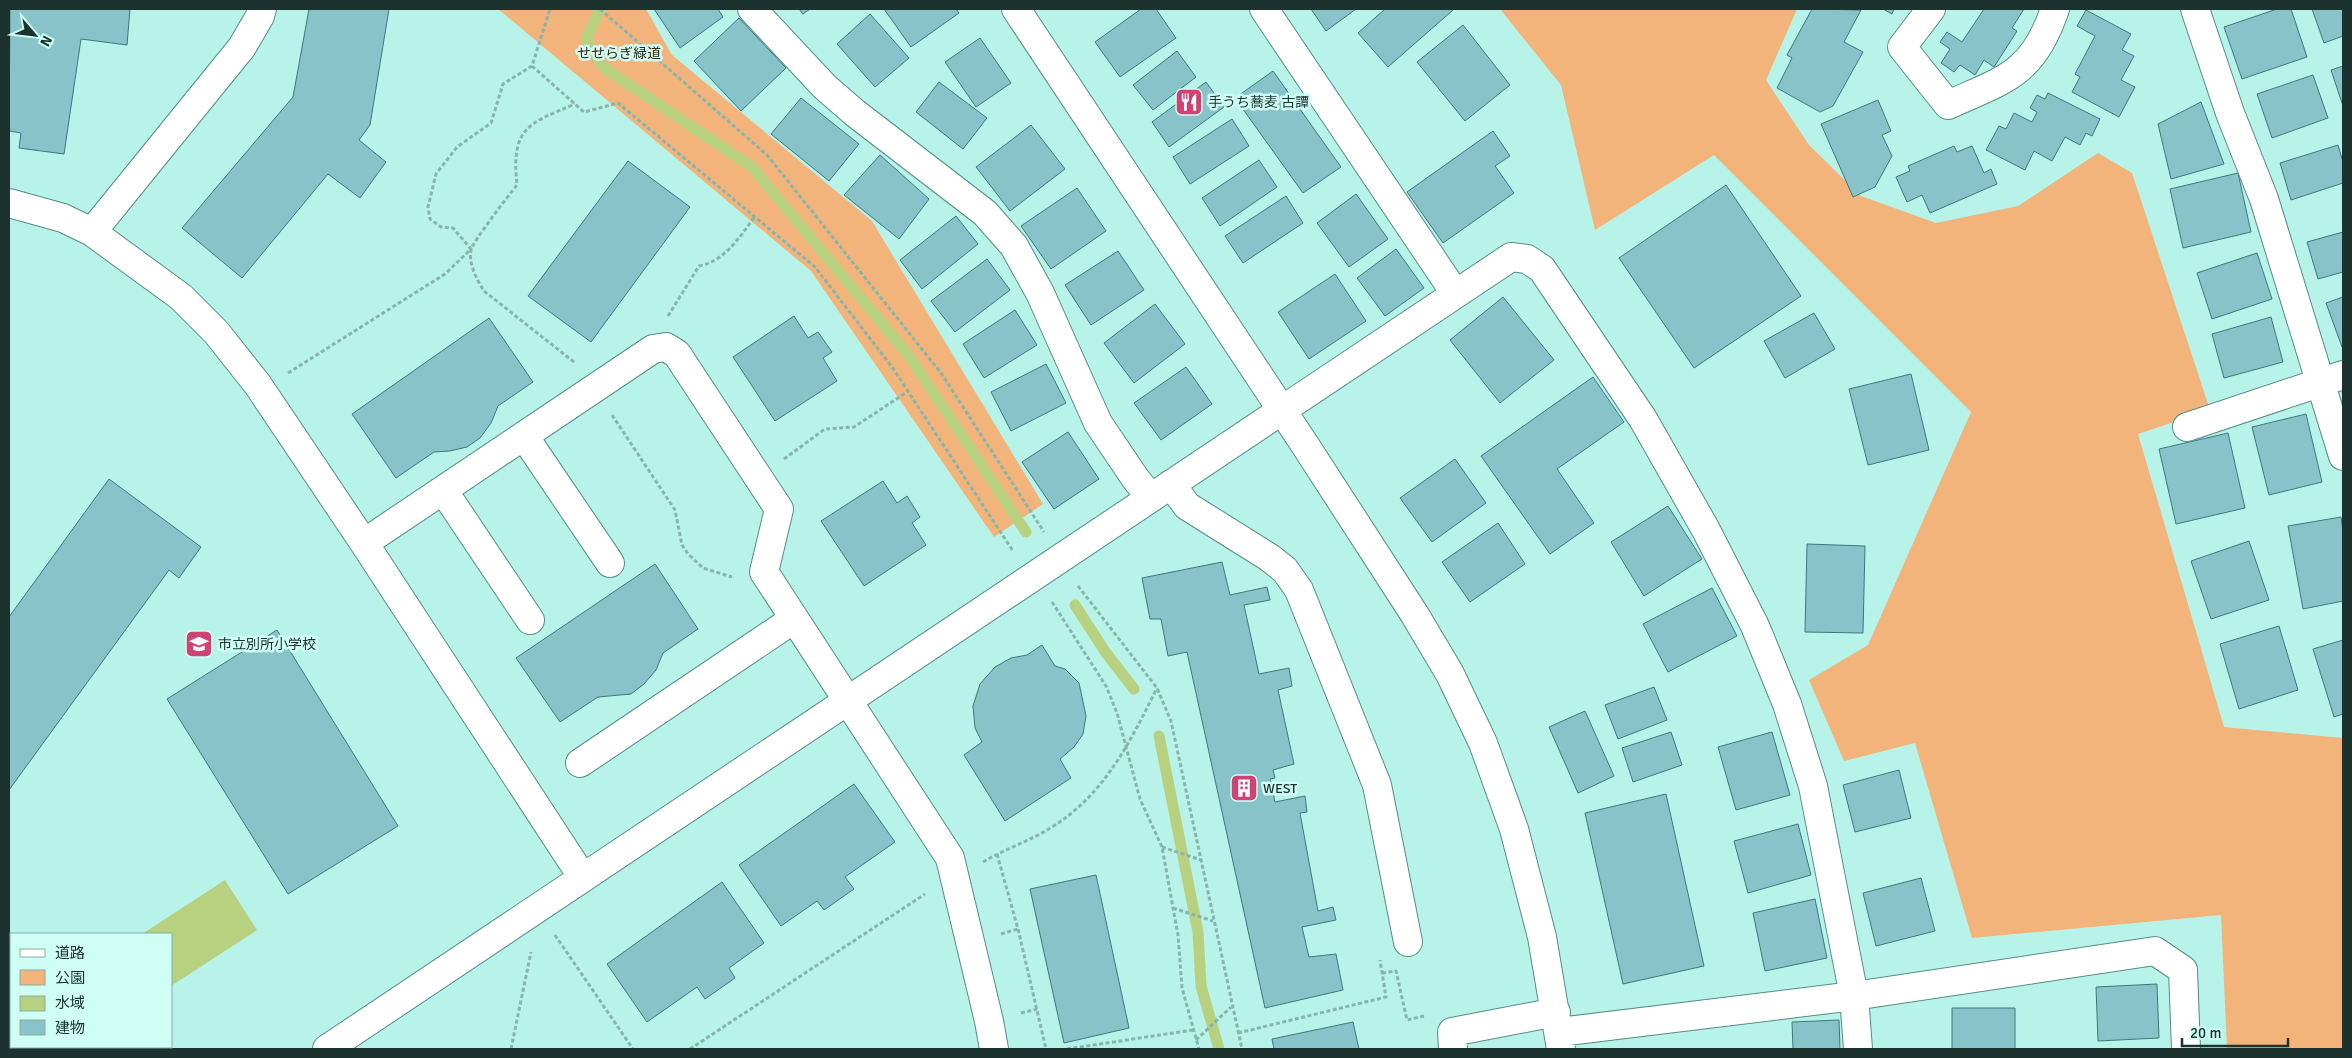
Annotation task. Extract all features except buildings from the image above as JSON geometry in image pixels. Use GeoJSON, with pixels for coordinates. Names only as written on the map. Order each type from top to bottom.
{"type":"FeatureCollection","features":[{"type":"Feature","properties":{"kind":"street"},"geometry":{"type":"LineString","coordinates":[[92,232],[242,47],[262,9]]}},
{"type":"Feature","properties":{"kind":"street"},"geometry":{"type":"LineString","coordinates":[[752,9],[825,87],[855,114],[985,213],[1014,246],[1040,293],[1098,422],[1134,478],[1187,506],[1270,558],[1285,570],[1300,590],[1377,785],[1408,942]]}},
{"type":"Feature","properties":{"kind":"street"},"geometry":{"type":"LineString","coordinates":[[1016,9],[1281,409],[1415,615],[1450,674],[1483,743],[1514,829],[1542,936],[1559,1031]]}},
{"type":"Feature","properties":{"kind":"street"},"geometry":{"type":"LineString","coordinates":[[1264,9],[1455,293]]}},
{"type":"Feature","properties":{"kind":"street"},"geometry":{"type":"LineString","coordinates":[[1931,9],[1902,47],[1948,105],[2007,78],[2032,58],[2046,34],[2055,9]]}},
{"type":"Feature","properties":{"kind":"street"},"geometry":{"type":"LineString","coordinates":[[2194,9],[2230,113],[2332,378],[2343,456]]}},
{"type":"Feature","properties":{"kind":"street"},"geometry":{"type":"LineString","coordinates":[[9,204],[63,218],[92,232],[181,296],[216,332],[258,385],[364,543],[583,878]]}},
{"type":"Feature","properties":{"kind":"street"},"geometry":{"type":"LineString","coordinates":[[327,1049],[848,702],[1281,409],[1511,257],[1527,259],[1542,269],[1643,419],[1692,504],[1755,626],[1787,704],[1813,786],[1854,996],[1858,1049]]}},
{"type":"Feature","properties":{"kind":"street"},"geometry":{"type":"LineString","coordinates":[[364,543],[653,349],[666,347],[677,354],[779,509],[764,572],[950,858],[994,1049]]}},
{"type":"Feature","properties":{"kind":"street"},"geometry":{"type":"LineString","coordinates":[[2188,427],[2332,378]]}},
{"type":"Feature","properties":{"kind":"street"},"geometry":{"type":"LineString","coordinates":[[524,436],[610,563]]}},
{"type":"Feature","properties":{"kind":"street"},"geometry":{"type":"LineString","coordinates":[[443,490],[530,620]]}},
{"type":"Feature","properties":{"kind":"street"},"geometry":{"type":"LineString","coordinates":[[580,763],[794,619]]}},
{"type":"Feature","properties":{"kind":"street"},"geometry":{"type":"LineString","coordinates":[[1453,1049],[1452,1032],[1559,1031],[1854,996],[2155,950],[2183,970],[2186,1049]]}},
{"type":"Feature","properties":{"kind":"path"},"geometry":{"type":"LineString","coordinates":[[550,9],[532,66],[504,84],[491,123],[457,146],[436,174],[428,207],[430,219],[441,227],[453,228],[471,249],[472,263],[484,291],[567,357]]}},
{"type":"Feature","properties":{"kind":"path"},"geometry":{"type":"LineString","coordinates":[[600,9],[767,156],[941,373],[1048,538]]}},
{"type":"Feature","properties":{"kind":"path"},"geometry":{"type":"LineString","coordinates":[[532,66],[584,112],[618,104],[815,267],[892,368],[1017,558]]}},
{"type":"Feature","properties":{"kind":"path"},"geometry":{"type":"LineString","coordinates":[[284,375],[444,274],[471,249],[517,184],[514,160],[519,139],[536,120],[575,104]]}},
{"type":"Feature","properties":{"kind":"path"},"geometry":{"type":"LineString","coordinates":[[661,320],[669,316],[700,266],[714,263],[738,240],[755,216]]}},
{"type":"Feature","properties":{"kind":"path"},"geometry":{"type":"LineString","coordinates":[[595,388],[675,510],[682,545],[688,554],[703,568],[723,575],[741,578]]}},
{"type":"Feature","properties":{"kind":"path"},"geometry":{"type":"LineString","coordinates":[[758,478],[825,429],[854,427],[908,392]]}},
{"type":"Feature","properties":{"kind":"path"},"geometry":{"type":"LineString","coordinates":[[1075,581],[1157,688],[1170,721],[1242,1049]]}},
{"type":"Feature","properties":{"kind":"path"},"geometry":{"type":"LineString","coordinates":[[1050,598],[1106,686],[1118,713],[1140,799],[1162,847],[1178,935],[1182,988],[1199,1049]]}},
{"type":"Feature","properties":{"kind":"path"},"geometry":{"type":"LineString","coordinates":[[1046,1049],[1018,929],[997,854],[1052,827],[1076,809],[1102,783],[1126,750],[1157,688]]}},
{"type":"Feature","properties":{"kind":"path"},"geometry":{"type":"LineString","coordinates":[[1162,847],[1201,860]]}},
{"type":"Feature","properties":{"kind":"path"},"geometry":{"type":"LineString","coordinates":[[690,1049],[929,891]]}},
{"type":"Feature","properties":{"kind":"path"},"geometry":{"type":"LineString","coordinates":[[1173,908],[1213,921]]}},
{"type":"Feature","properties":{"kind":"path"},"geometry":{"type":"LineString","coordinates":[[552,931],[633,1049]]}},
{"type":"Feature","properties":{"kind":"path"},"geometry":{"type":"LineString","coordinates":[[511,1049],[532,944]]}},
{"type":"Feature","properties":{"kind":"path"},"geometry":{"type":"LineString","coordinates":[[1238,1033],[1386,997],[1382,973],[1396,971],[1407,1020],[1429,1015]]}},
{"type":"Feature","properties":{"kind":"path"},"geometry":{"type":"LineString","coordinates":[[1196,1041],[1232,1007]]}},
{"type":"Feature","properties":{"kind":"path"},"geometry":{"type":"LineString","coordinates":[[1067,1049],[1193,1030]]}},
{"type":"Feature","properties":{"kind":"green space","name":"せせらぎ緑道"},"geometry":{"type":"Polygon","coordinates":[[[498,9],[646,9],[672,55],[872,221],[1043,504],[994,537],[811,271],[498,9]]]}},
{"type":"Feature","properties":{"kind":"green space"},"geometry":{"type":"Polygon","coordinates":[[[1500,9],[1797,9],[1766,80],[1809,145],[1861,196],[1936,223],[2018,206],[2098,153],[2132,173],[2210,410],[2138,434],[2224,727],[2343,738],[2343,1049],[2227,1049],[2221,915],[1972,938],[1915,743],[1844,761],[1809,680],[1868,645],[1971,412],[1714,155],[1595,230],[1561,85],[1500,9]]]}},
{"type":"Feature","properties":{"kind":"water"},"geometry":{"type":"Polygon","coordinates":[[[225,880],[257,930],[172,985],[172,933],[144,933],[225,880]]]}},
{"type":"Feature","properties":{"kind":"waterway"},"geometry":{"type":"LineString","coordinates":[[600,9],[586,39],[603,67],[752,167],[909,356],[1026,532]]}},
{"type":"Feature","properties":{"kind":"waterway"},"geometry":{"type":"LineString","coordinates":[[1075,605],[1106,653],[1134,689]]}},
{"type":"Feature","properties":{"kind":"waterway"},"geometry":{"type":"LineString","coordinates":[[1159,736],[1198,932],[1201,986],[1219,1049]]}},
{"type":"Feature","properties":{"kind":"place","name":"手うち蕎麦 古譚"},"geometry":{"type":"Point","coordinates":[1189,102]}},
{"type":"Feature","properties":{"kind":"place","name":"市立別所小学校"},"geometry":{"type":"Point","coordinates":[199,644]}},
{"type":"Feature","properties":{"kind":"place","name":"WEST"},"geometry":{"type":"Point","coordinates":[1244,788]}}]}
